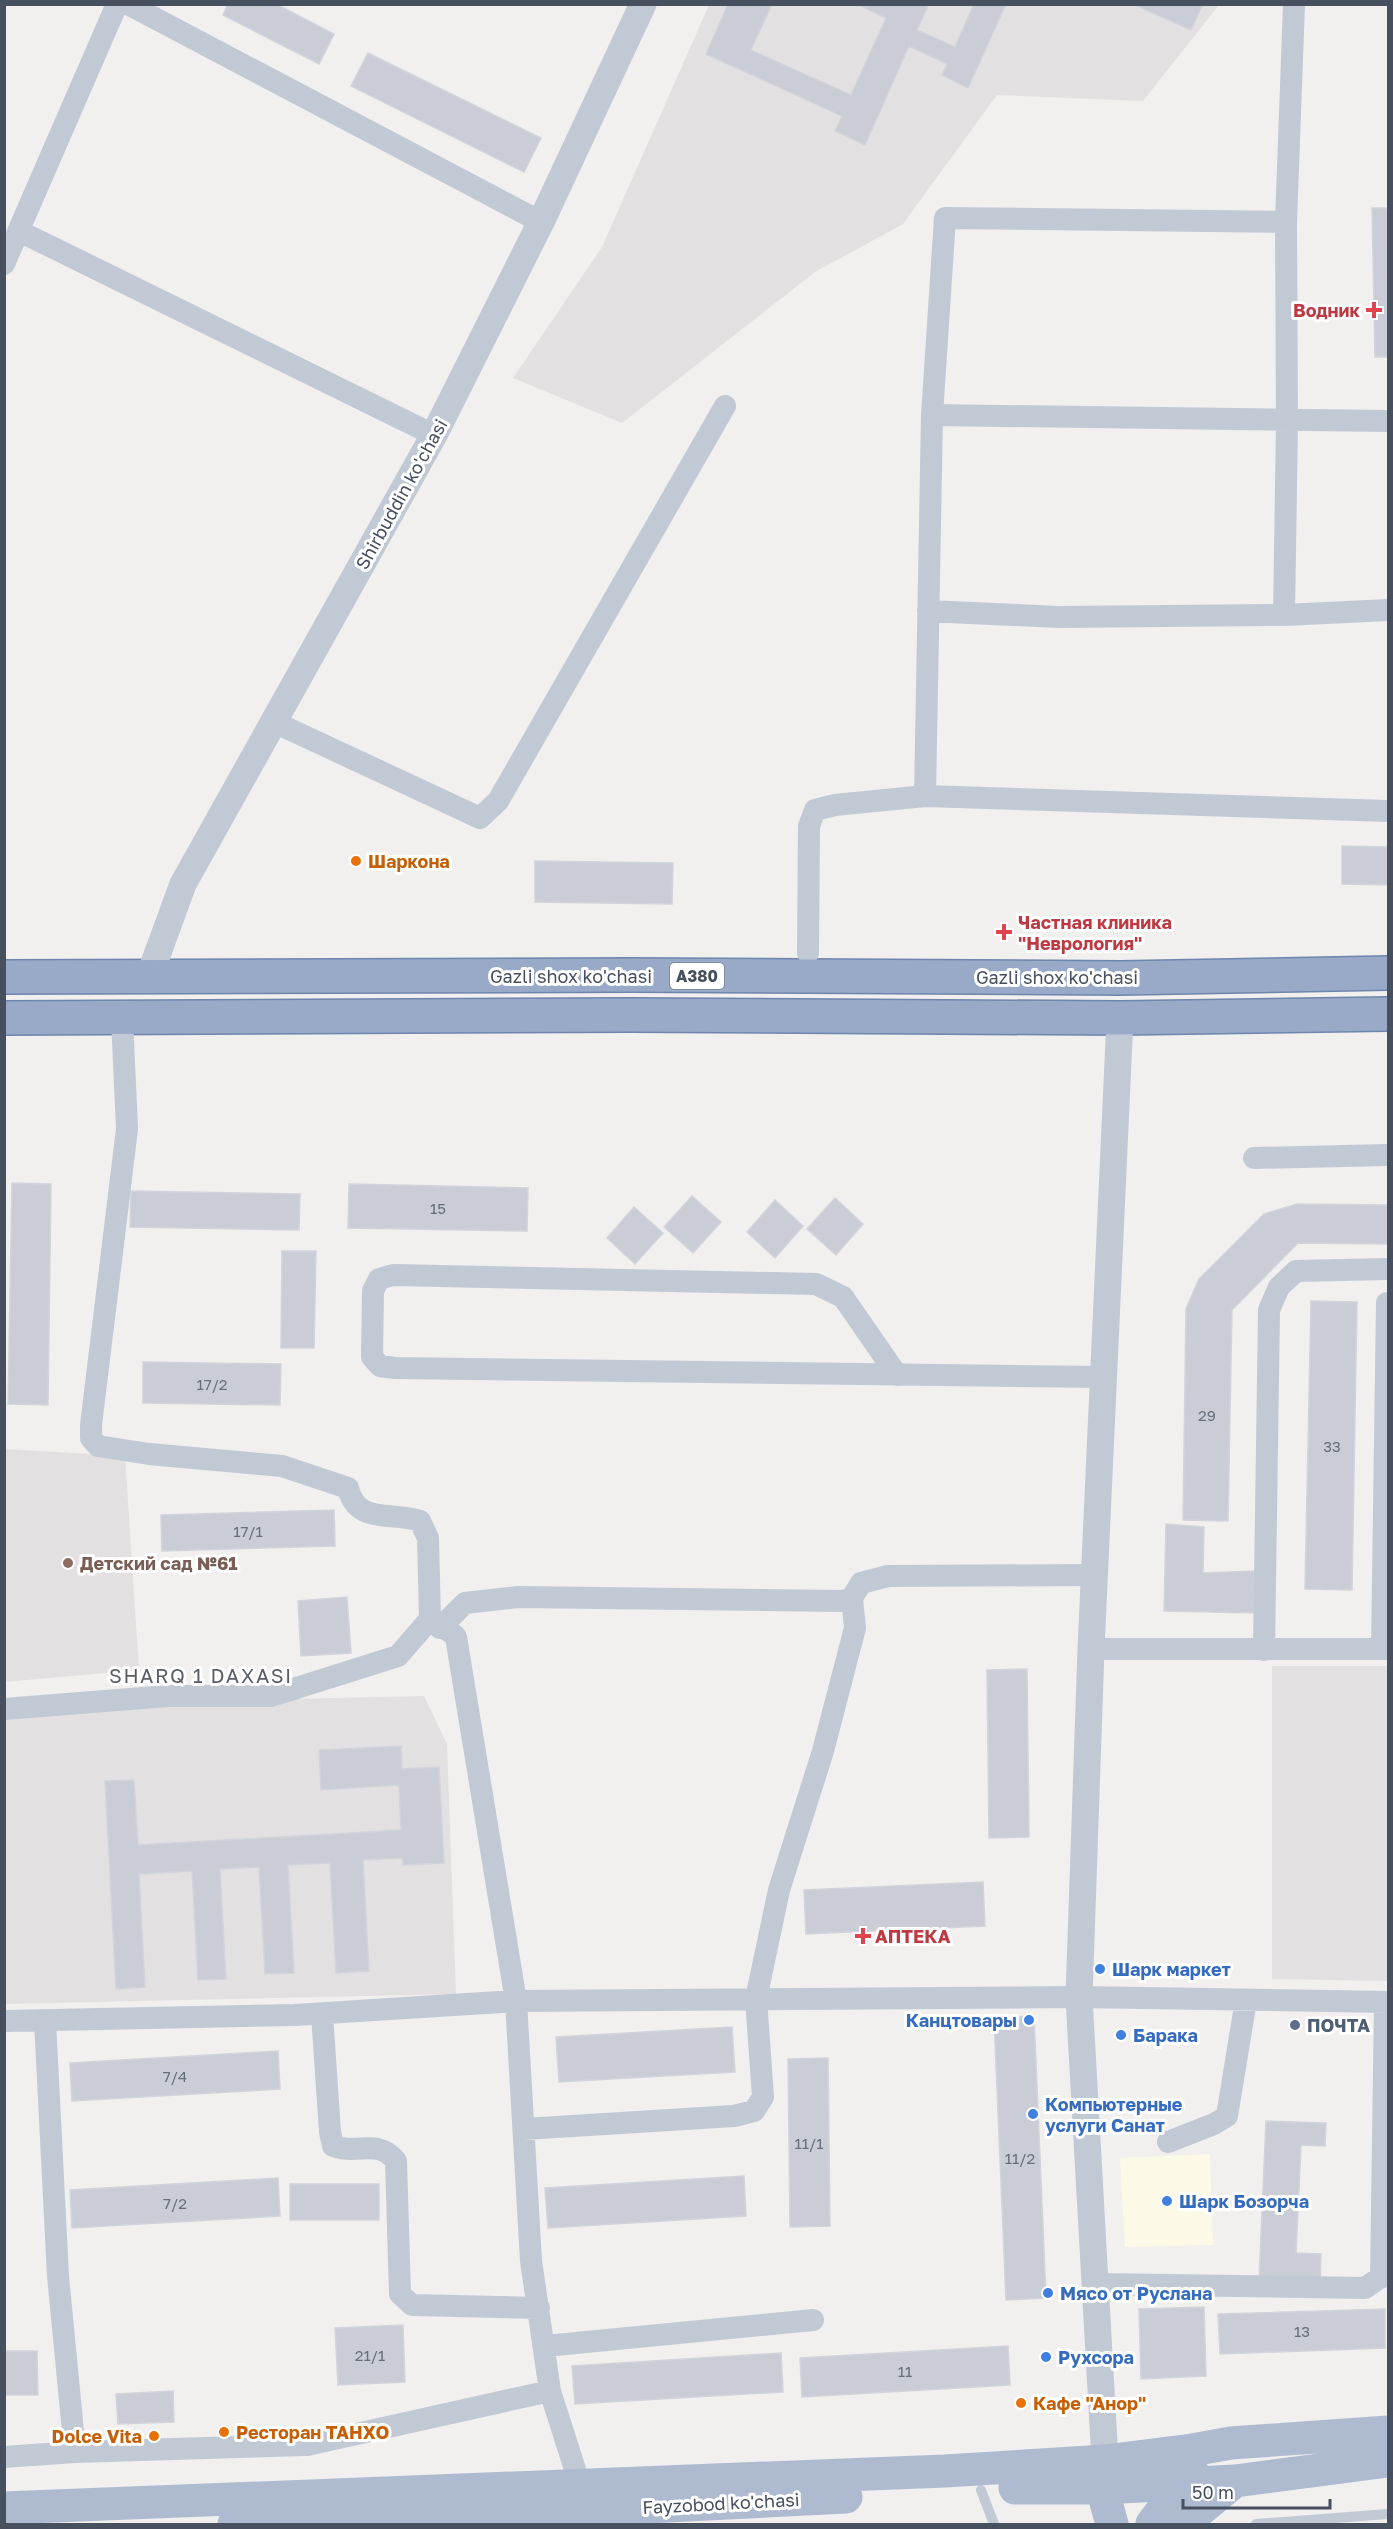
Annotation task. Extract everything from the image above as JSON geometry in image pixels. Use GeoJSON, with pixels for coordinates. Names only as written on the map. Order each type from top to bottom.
{"type":"FeatureCollection","features":[{"type":"Feature","properties":{"kind":"highway","name":"Gazli shox ko'chasi"},"geometry":{"type":"LineString","coordinates":[[4,977],[631,975],[1120,978],[1389,973]]}},
{"type":"Feature","properties":{"kind":"highway","name":"A380"},"geometry":{"type":"LineString","coordinates":[[4,1018],[630,1015],[1120,1018],[1389,1014]]}},
{"type":"Feature","properties":{"kind":"main road"},"geometry":{"type":"LineString","coordinates":[[4,2508],[586,2507],[945,2471],[1104,2475],[1192,2450],[1231,2443],[1389,2432]]}},
{"type":"Feature","properties":{"kind":"main road"},"geometry":{"type":"LineString","coordinates":[[1152,2524],[1180,2484],[1208,2452],[1231,2443]]}},
{"type":"Feature","properties":{"kind":"main road","name":"Fayzobod ko'chasi"},"geometry":{"type":"LineString","coordinates":[[234,2524],[320,2522],[586,2507],[981,2490],[1032,2487],[1104,2475],[1136,2486],[1180,2484],[1234,2481],[1389,2462]]}},
{"type":"Feature","properties":{"kind":"main road"},"geometry":{"type":"LineString","coordinates":[[1104,2475],[1112,2524]]}},
{"type":"Feature","properties":{"kind":"main road"},"geometry":{"type":"LineString","coordinates":[[1183,2524],[1234,2481]]}},
{"type":"Feature","properties":{"kind":"main road"},"geometry":{"type":"LineString","coordinates":[[1136,2486],[1141,2524]]}},
{"type":"Feature","properties":{"kind":"street"},"geometry":{"type":"LineString","coordinates":[[4,264],[117,4]]}},
{"type":"Feature","properties":{"kind":"street"},"geometry":{"type":"LineString","coordinates":[[128,4],[541,222]]}},
{"type":"Feature","properties":{"kind":"street","name":"Shirbuddin ko'chasi"},"geometry":{"type":"LineString","coordinates":[[149,978],[183,884],[434,435],[541,222],[643,4]]}},
{"type":"Feature","properties":{"kind":"street"},"geometry":{"type":"LineString","coordinates":[[1284,615],[1287,422],[1286,222],[1294,4]]}},
{"type":"Feature","properties":{"kind":"street"},"geometry":{"type":"LineString","coordinates":[[925,796],[932,415],[945,218],[1286,222]]}},
{"type":"Feature","properties":{"kind":"street"},"geometry":{"type":"LineString","coordinates":[[19,231],[434,435]]}},
{"type":"Feature","properties":{"kind":"street"},"geometry":{"type":"LineString","coordinates":[[274,722],[480,818],[498,801],[724,406]]}},
{"type":"Feature","properties":{"kind":"street"},"geometry":{"type":"LineString","coordinates":[[932,415],[1287,422],[1389,421]]}},
{"type":"Feature","properties":{"kind":"street"},"geometry":{"type":"LineString","coordinates":[[928,611],[1059,617],[1284,615],[1389,610]]}},
{"type":"Feature","properties":{"kind":"street"},"geometry":{"type":"LineString","coordinates":[[808,953],[809,826],[815,810],[835,805],[925,796],[1389,811]]}},
{"type":"Feature","properties":{"kind":"street"},"geometry":{"type":"LineString","coordinates":[[122,1018],[128,1129],[91,1425],[92,1438],[98,1446],[148,1454],[282,1466],[348,1488],[351,1502],[365,1514],[404,1516],[420,1521],[428,1538],[435,1624]]}},
{"type":"Feature","properties":{"kind":"street"},"geometry":{"type":"LineString","coordinates":[[1104,2475],[1079,1997],[1094,1575],[1120,1018]]}},
{"type":"Feature","properties":{"kind":"street"},"geometry":{"type":"LineString","coordinates":[[1254,1158],[1389,1155]]}},
{"type":"Feature","properties":{"kind":"street"},"geometry":{"type":"LineString","coordinates":[[1264,1650],[1269,1310],[1279,1287],[1296,1271],[1389,1269]]}},
{"type":"Feature","properties":{"kind":"street"},"geometry":{"type":"LineString","coordinates":[[897,1375],[843,1297],[816,1284],[393,1275],[379,1279],[373,1290],[372,1357],[380,1366],[897,1375],[1103,1377]]}},
{"type":"Feature","properties":{"kind":"street"},"geometry":{"type":"LineString","coordinates":[[1091,1649],[1385,1649],[1388,1303]]}},
{"type":"Feature","properties":{"kind":"street"},"geometry":{"type":"LineString","coordinates":[[524,2129],[734,2116],[754,2111],[762,2097],[756,1999],[779,1890],[823,1751],[855,1628],[852,1598],[861,1582],[888,1576],[1094,1575]]}},
{"type":"Feature","properties":{"kind":"street"},"geometry":{"type":"LineString","coordinates":[[4,1709],[168,1696],[271,1696],[398,1656],[435,1624],[465,1603],[518,1597],[831,1601],[852,1598]]}},
{"type":"Feature","properties":{"kind":"street"},"geometry":{"type":"LineString","coordinates":[[435,1624],[451,1631],[456,1637],[516,2001],[531,2261],[550,2391],[586,2507]]}},
{"type":"Feature","properties":{"kind":"street"},"geometry":{"type":"LineString","coordinates":[[4,2021],[322,2014],[516,2001],[1079,1997],[1387,2002],[1385,2275],[1365,2288],[1095,2284]]}},
{"type":"Feature","properties":{"kind":"street"},"geometry":{"type":"LineString","coordinates":[[1168,2142],[1214,2124],[1227,2116],[1246,2000]]}},
{"type":"Feature","properties":{"kind":"street"},"geometry":{"type":"LineString","coordinates":[[322,2014],[330,2133],[333,2146],[345,2150],[378,2148],[388,2151],[396,2161],[400,2294],[412,2305],[539,2308]]}},
{"type":"Feature","properties":{"kind":"street"},"geometry":{"type":"LineString","coordinates":[[45,2020],[58,2276],[75,2452]]}},
{"type":"Feature","properties":{"kind":"street"},"geometry":{"type":"LineString","coordinates":[[545,2346],[813,2320]]}},
{"type":"Feature","properties":{"kind":"street"},"geometry":{"type":"LineString","coordinates":[[4,2457],[75,2452],[307,2445],[550,2391]]}},
{"type":"Feature","properties":{"kind":"lane"},"geometry":{"type":"LineString","coordinates":[[981,2490],[994,2524]]}},
{"type":"Feature","properties":{"kind":"lane"},"geometry":{"type":"LineString","coordinates":[[1256,2524],[1389,2514]]}},
{"type":"Feature","properties":{"kind":"shaded area"},"geometry":{"type":"Polygon","coordinates":[[[709,5],[1219,5],[1143,101],[997,95],[903,224],[815,272],[622,423],[513,378],[602,247],[709,5]]]}},
{"type":"Feature","properties":{"kind":"shaded area","name":"Детский сад №61"},"geometry":{"type":"Polygon","coordinates":[[[4,1449],[125,1456],[139,1670],[5,1682],[4,1449]]]}},
{"type":"Feature","properties":{"kind":"shaded area"},"geometry":{"type":"Polygon","coordinates":[[[1272,1666],[1388,1666],[1388,1981],[1272,1979],[1272,1666]]]}},
{"type":"Feature","properties":{"kind":"shaded area"},"geometry":{"type":"Polygon","coordinates":[[[424,1696],[447,1744],[456,1994],[5,2004],[4,1705],[424,1696]]]}},
{"type":"Feature","properties":{"kind":"shaded area","name":"Шарк Бозорча"},"geometry":{"type":"Polygon","coordinates":[[[1210,2154],[1213,2245],[1125,2247],[1120,2158],[1210,2154]]]}},
{"type":"Feature","properties":{"kind":"building"},"geometry":{"type":"Polygon","coordinates":[[[228,4],[276,4],[334,34],[319,64],[223,15],[228,4]]]}},
{"type":"Feature","properties":{"kind":"building"},"geometry":{"type":"Polygon","coordinates":[[[728,4],[772,4],[751,50],[851,95],[886,18],[857,4],[929,4],[917,30],[955,47],[974,4],[1006,4],[968,88],[942,75],[947,64],[909,46],[865,145],[835,131],[842,116],[706,54],[728,4]]]}},
{"type":"Feature","properties":{"kind":"building"},"geometry":{"type":"Polygon","coordinates":[[[1133,4],[1203,4],[1191,30],[1133,4]]]}},
{"type":"Feature","properties":{"kind":"building"},"geometry":{"type":"Polygon","coordinates":[[[368,53],[541,138],[524,172],[351,86],[368,53]]]}},
{"type":"Feature","properties":{"kind":"building"},"geometry":{"type":"Polygon","coordinates":[[[1372,208],[1388,208],[1388,357],[1375,357],[1372,208]]]}},
{"type":"Feature","properties":{"kind":"building"},"geometry":{"type":"Polygon","coordinates":[[[1342,846],[1388,847],[1388,885],[1342,884],[1342,846]]]}},
{"type":"Feature","properties":{"kind":"building"},"geometry":{"type":"Polygon","coordinates":[[[535,861],[673,863],[672,904],[535,902],[535,861]]]}},
{"type":"Feature","properties":{"kind":"building"},"geometry":{"type":"Polygon","coordinates":[[[12,1183],[51,1184],[48,1405],[8,1404],[12,1183]]]}},
{"type":"Feature","properties":{"kind":"building"},"geometry":{"type":"Polygon","coordinates":[[[349,1184],[528,1188],[527,1231],[348,1228],[349,1184]]]}},
{"type":"Feature","properties":{"kind":"building"},"geometry":{"type":"Polygon","coordinates":[[[131,1191],[300,1194],[299,1230],[130,1227],[131,1191]]]}},
{"type":"Feature","properties":{"kind":"building"},"geometry":{"type":"Polygon","coordinates":[[[692,1196],[721,1222],[693,1253],[664,1227],[692,1196]]]}},
{"type":"Feature","properties":{"kind":"building"},"geometry":{"type":"Polygon","coordinates":[[[835,1198],[863,1224],[836,1255],[807,1229],[835,1198]]]}},
{"type":"Feature","properties":{"kind":"building"},"geometry":{"type":"Polygon","coordinates":[[[775,1200],[803,1226],[775,1258],[747,1232],[775,1200]]]}},
{"type":"Feature","properties":{"kind":"building"},"geometry":{"type":"Polygon","coordinates":[[[1297,1204],[1388,1205],[1388,1244],[1298,1243],[1232,1310],[1228,1521],[1183,1520],[1186,1309],[1199,1279],[1264,1214],[1297,1204]]]}},
{"type":"Feature","properties":{"kind":"building"},"geometry":{"type":"Polygon","coordinates":[[[634,1207],[663,1233],[635,1264],[607,1238],[634,1207]]]}},
{"type":"Feature","properties":{"kind":"building"},"geometry":{"type":"Polygon","coordinates":[[[282,1251],[316,1251],[314,1348],[281,1348],[282,1251]]]}},
{"type":"Feature","properties":{"kind":"building"},"geometry":{"type":"Polygon","coordinates":[[[1311,1301],[1357,1302],[1352,1590],[1305,1589],[1311,1301]]]}},
{"type":"Feature","properties":{"kind":"building"},"geometry":{"type":"Polygon","coordinates":[[[143,1362],[281,1364],[280,1405],[143,1403],[143,1362]]]}},
{"type":"Feature","properties":{"kind":"building"},"geometry":{"type":"Polygon","coordinates":[[[334,1510],[335,1546],[162,1551],[161,1515],[334,1510]]]}},
{"type":"Feature","properties":{"kind":"building"},"geometry":{"type":"Polygon","coordinates":[[[1166,1524],[1204,1527],[1203,1573],[1254,1571],[1255,1613],[1164,1611],[1166,1524]]]}},
{"type":"Feature","properties":{"kind":"building"},"geometry":{"type":"Polygon","coordinates":[[[347,1597],[351,1653],[301,1656],[298,1601],[347,1597]]]}},
{"type":"Feature","properties":{"kind":"building"},"geometry":{"type":"Polygon","coordinates":[[[1027,1669],[1029,1837],[989,1838],[987,1670],[1027,1669]]]}},
{"type":"Feature","properties":{"kind":"building"},"geometry":{"type":"Polygon","coordinates":[[[401,1746],[402,1769],[439,1767],[444,1863],[403,1865],[403,1858],[363,1860],[369,1971],[336,1973],[330,1863],[288,1865],[294,1973],[265,1974],[259,1867],[220,1869],[226,1979],[198,1980],[192,1871],[139,1874],[145,1987],[116,1989],[105,1781],[134,1780],[138,1845],[401,1830],[399,1785],[321,1790],[319,1750],[401,1746]]]}},
{"type":"Feature","properties":{"kind":"building"},"geometry":{"type":"Polygon","coordinates":[[[983,1882],[985,1926],[806,1934],[804,1890],[983,1882]]]}},
{"type":"Feature","properties":{"kind":"building"},"geometry":{"type":"Polygon","coordinates":[[[1034,2016],[1046,2298],[1006,2300],[994,2018],[1034,2016]]]}},
{"type":"Feature","properties":{"kind":"building"},"geometry":{"type":"Polygon","coordinates":[[[732,2027],[735,2072],[559,2082],[556,2037],[732,2027]]]}},
{"type":"Feature","properties":{"kind":"building"},"geometry":{"type":"Polygon","coordinates":[[[278,2051],[280,2089],[72,2101],[70,2063],[278,2051]]]}},
{"type":"Feature","properties":{"kind":"building"},"geometry":{"type":"Polygon","coordinates":[[[828,2058],[830,2226],[790,2227],[788,2059],[828,2058]]]}},
{"type":"Feature","properties":{"kind":"building"},"geometry":{"type":"Polygon","coordinates":[[[1266,2121],[1326,2123],[1325,2146],[1301,2145],[1296,2253],[1321,2254],[1320,2285],[1259,2282],[1266,2121]]]}},
{"type":"Feature","properties":{"kind":"building"},"geometry":{"type":"Polygon","coordinates":[[[744,2176],[746,2216],[548,2228],[545,2188],[744,2176]]]}},
{"type":"Feature","properties":{"kind":"building"},"geometry":{"type":"Polygon","coordinates":[[[278,2178],[280,2216],[72,2228],[70,2190],[278,2178]]]}},
{"type":"Feature","properties":{"kind":"building"},"geometry":{"type":"Polygon","coordinates":[[[290,2184],[379,2184],[379,2220],[290,2220],[290,2184]]]}},
{"type":"Feature","properties":{"kind":"building"},"geometry":{"type":"Polygon","coordinates":[[[1204,2307],[1206,2376],[1141,2379],[1139,2309],[1204,2307]]]}},
{"type":"Feature","properties":{"kind":"building"},"geometry":{"type":"Polygon","coordinates":[[[1385,2309],[1385,2348],[1220,2354],[1218,2314],[1385,2309]]]}},
{"type":"Feature","properties":{"kind":"building"},"geometry":{"type":"Polygon","coordinates":[[[403,2325],[405,2382],[338,2385],[335,2328],[403,2325]]]}},
{"type":"Feature","properties":{"kind":"building"},"geometry":{"type":"Polygon","coordinates":[[[1008,2346],[1010,2385],[802,2397],[800,2358],[1008,2346]]]}},
{"type":"Feature","properties":{"kind":"building"},"geometry":{"type":"Polygon","coordinates":[[[4,2351],[37,2351],[38,2395],[4,2395],[4,2351]]]}},
{"type":"Feature","properties":{"kind":"building"},"geometry":{"type":"Polygon","coordinates":[[[781,2353],[783,2392],[575,2404],[572,2366],[781,2353]]]}},
{"type":"Feature","properties":{"kind":"building"},"geometry":{"type":"Polygon","coordinates":[[[173,2391],[174,2422],[118,2424],[116,2394],[173,2391]]]}},
{"type":"Feature","properties":{"kind":"place","name":"Водник"},"geometry":{"type":"Point","coordinates":[1374,310]}},
{"type":"Feature","properties":{"kind":"place","name":"Шаркона"},"geometry":{"type":"Point","coordinates":[356,861]}},
{"type":"Feature","properties":{"kind":"place","name":"Частная клиника \"Неврология\""},"geometry":{"type":"Point","coordinates":[1004,932]}},
{"type":"Feature","properties":{"kind":"place","name":"Детский сад №61"},"geometry":{"type":"Point","coordinates":[68,1563]}},
{"type":"Feature","properties":{"kind":"place","name":"АПТЕКА"},"geometry":{"type":"Point","coordinates":[863,1936]}},
{"type":"Feature","properties":{"kind":"place","name":"Шарк маркет"},"geometry":{"type":"Point","coordinates":[1100,1969]}},
{"type":"Feature","properties":{"kind":"place","name":"Канцтовары"},"geometry":{"type":"Point","coordinates":[1029,2020]}},
{"type":"Feature","properties":{"kind":"place","name":"ПОЧТА"},"geometry":{"type":"Point","coordinates":[1295,2025]}},
{"type":"Feature","properties":{"kind":"place","name":"Барака"},"geometry":{"type":"Point","coordinates":[1121,2035]}},
{"type":"Feature","properties":{"kind":"place","name":"Компьютерные услуги Санат"},"geometry":{"type":"Point","coordinates":[1033,2114]}},
{"type":"Feature","properties":{"kind":"place","name":"Шарк Бозорча"},"geometry":{"type":"Point","coordinates":[1167,2201]}},
{"type":"Feature","properties":{"kind":"place","name":"Мясо от Руслана"},"geometry":{"type":"Point","coordinates":[1048,2293]}},
{"type":"Feature","properties":{"kind":"place","name":"Рухсора"},"geometry":{"type":"Point","coordinates":[1046,2357]}},
{"type":"Feature","properties":{"kind":"place","name":"Кафе \"Анор\""},"geometry":{"type":"Point","coordinates":[1021,2403]}},
{"type":"Feature","properties":{"kind":"place","name":"Ресторан ТАНХО"},"geometry":{"type":"Point","coordinates":[224,2432]}},
{"type":"Feature","properties":{"kind":"place","name":"Dolce Vita"},"geometry":{"type":"Point","coordinates":[154,2436]}},
{"type":"Feature","properties":{"kind":"district","name":"SHARQ 1 DAXASI"},"geometry":{"type":"Point","coordinates":[201,1675]}}]}
